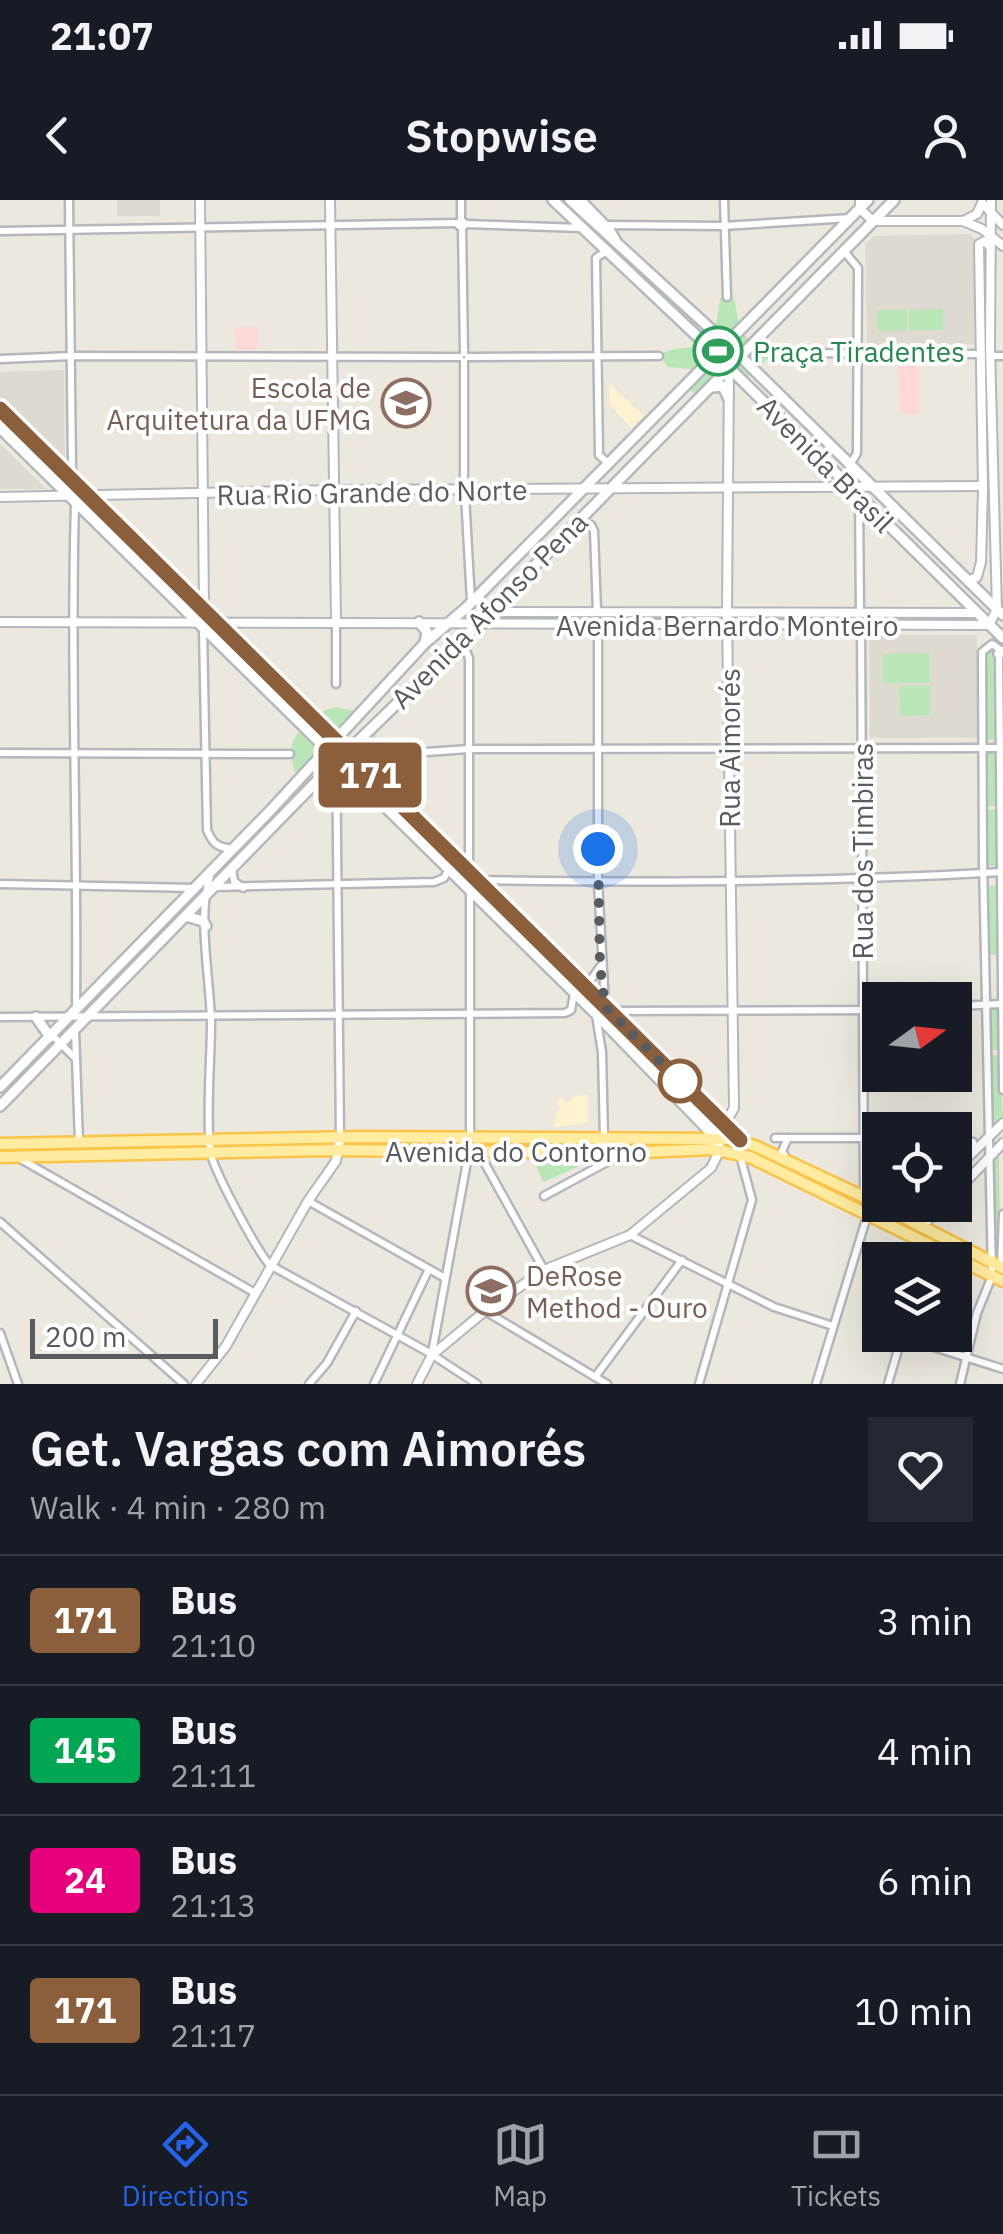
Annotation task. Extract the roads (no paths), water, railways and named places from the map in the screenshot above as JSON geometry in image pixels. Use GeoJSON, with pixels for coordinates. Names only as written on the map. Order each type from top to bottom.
{"type":"FeatureCollection","features":[{"type":"Feature","properties":{"kind":"main road","name":"Avenida Brasil"},"geometry":{"type":"LineString","coordinates":[[553,200],[603,234]]}},
{"type":"Feature","properties":{"kind":"main road","name":"Avenida Brasil"},"geometry":{"type":"LineString","coordinates":[[562,200],[740,356],[1000,612]]}},
{"type":"Feature","properties":{"kind":"main road","name":"Avenida Brasil"},"geometry":{"type":"LineString","coordinates":[[570,200],[836,481],[847,486],[861,506],[1003,638]]}},
{"type":"Feature","properties":{"kind":"main road","name":"Avenida Afonso Pena"},"geometry":{"type":"LineString","coordinates":[[0,1087],[196,888],[426,643],[583,488],[603,459],[716,355],[868,200]]}},
{"type":"Feature","properties":{"kind":"main road","name":"Avenida Afonso Pena"},"geometry":{"type":"LineString","coordinates":[[0,1106],[894,200]]}},
{"type":"Feature","properties":{"kind":"main road","name":"Avenida Brasil"},"geometry":{"type":"LineString","coordinates":[[586,201],[603,234]]}},
{"type":"Feature","properties":{"kind":"main road"},"geometry":{"type":"LineString","coordinates":[[710,388],[723,386],[728,397]]}},
{"type":"Feature","properties":{"kind":"main road"},"geometry":{"type":"LineString","coordinates":[[0,409],[336,740],[577,988],[593,996],[620,1039],[719,1144]]}},
{"type":"Feature","properties":{"kind":"main road"},"geometry":{"type":"LineString","coordinates":[[0,428],[470,892],[621,1022],[718,1118],[739,1146]]}},
{"type":"Feature","properties":{"kind":"main road"},"geometry":{"type":"LineString","coordinates":[[621,476],[628,488]]}},
{"type":"Feature","properties":{"kind":"main road"},"geometry":{"type":"LineString","coordinates":[[861,506],[870,485]]}},
{"type":"Feature","properties":{"kind":"main road"},"geometry":{"type":"LineString","coordinates":[[52,496],[58,492],[58,486]]}},
{"type":"Feature","properties":{"kind":"main road"},"geometry":{"type":"LineString","coordinates":[[419,622],[427,632],[426,643]]}},
{"type":"Feature","properties":{"kind":"main road"},"geometry":{"type":"LineString","coordinates":[[186,916],[203,921],[206,926]]}},
{"type":"Feature","properties":{"kind":"main road"},"geometry":{"type":"LineString","coordinates":[[36,1016],[51,1036]]}},
{"type":"Feature","properties":{"kind":"main road"},"geometry":{"type":"LineString","coordinates":[[620,1039],[617,1028],[621,1022]]}},
{"type":"Feature","properties":{"kind":"main road","name":"Avenida do Contorno"},"geometry":{"type":"LineString","coordinates":[[0,1158],[470,1136],[604,1138],[739,1146],[788,1161],[862,1196]]}},
{"type":"Feature","properties":{"kind":"main road","name":"Avenida do Contorno"},"geometry":{"type":"LineString","coordinates":[[0,1144],[211,1147]]}},
{"type":"Feature","properties":{"kind":"main road","name":"Avenida do Contorno"},"geometry":{"type":"LineString","coordinates":[[340,1144],[598,1153],[719,1144]]}},
{"type":"Feature","properties":{"kind":"main road","name":"Avenida do Contorno"},"geometry":{"type":"LineString","coordinates":[[739,1146],[754,1159],[862,1211]]}},
{"type":"Feature","properties":{"kind":"main road","name":"Avenida do Contorno"},"geometry":{"type":"LineString","coordinates":[[885,1222],[923,1242]]}},
{"type":"Feature","properties":{"kind":"main road"},"geometry":{"type":"LineString","coordinates":[[889,1222],[910,1230],[922,1226]]}},
{"type":"Feature","properties":{"kind":"main road","name":"Avenida do Contorno"},"geometry":{"type":"LineString","coordinates":[[914,1222],[1003,1268]]}},
{"type":"Feature","properties":{"kind":"main road","name":"Avenida do Contorno"},"geometry":{"type":"LineString","coordinates":[[972,1266],[998,1278]]}},
{"type":"Feature","properties":{"kind":"street"},"geometry":{"type":"LineString","coordinates":[[66,474],[72,470],[69,200]]}},
{"type":"Feature","properties":{"kind":"street"},"geometry":{"type":"LineString","coordinates":[[200,200],[204,610],[199,625],[205,665]]}},
{"type":"Feature","properties":{"kind":"street"},"geometry":{"type":"LineString","coordinates":[[330,200],[336,684]]}},
{"type":"Feature","properties":{"kind":"street"},"geometry":{"type":"LineString","coordinates":[[461,200],[464,477],[468,490],[471,602]]}},
{"type":"Feature","properties":{"kind":"street"},"geometry":{"type":"LineString","coordinates":[[724,200],[727,297]]}},
{"type":"Feature","properties":{"kind":"street"},"geometry":{"type":"LineString","coordinates":[[860,205],[874,221],[963,220],[977,214],[985,201],[999,220],[991,236],[991,248],[986,241],[979,244],[1000,612],[990,625]]}},
{"type":"Feature","properties":{"kind":"street"},"geometry":{"type":"LineString","coordinates":[[0,231],[462,224],[603,234],[851,218]]}},
{"type":"Feature","properties":{"kind":"street"},"geometry":{"type":"LineString","coordinates":[[963,220],[1003,246]]}},
{"type":"Feature","properties":{"kind":"street"},"geometry":{"type":"LineString","coordinates":[[603,234],[596,258],[595,357],[603,459]]}},
{"type":"Feature","properties":{"kind":"street"},"geometry":{"type":"LineString","coordinates":[[844,250],[858,268],[857,453],[850,465]]}},
{"type":"Feature","properties":{"kind":"street"},"geometry":{"type":"LineString","coordinates":[[774,353],[1003,356]]}},
{"type":"Feature","properties":{"kind":"street"},"geometry":{"type":"LineString","coordinates":[[0,360],[72,356],[660,356]]}},
{"type":"Feature","properties":{"kind":"street","name":"Rua Aimorés"},"geometry":{"type":"LineString","coordinates":[[718,1118],[730,1115],[734,1108],[727,612],[729,368]]}},
{"type":"Feature","properties":{"kind":"street","name":"Rua Rio Grande do Norte"},"geometry":{"type":"LineString","coordinates":[[0,496],[71,499],[88,495],[728,487],[836,481]]}},
{"type":"Feature","properties":{"kind":"street"},"geometry":{"type":"LineString","coordinates":[[847,486],[993,489]]}},
{"type":"Feature","properties":{"kind":"street"},"geometry":{"type":"LineString","coordinates":[[968,581],[977,577],[993,489]]}},
{"type":"Feature","properties":{"kind":"street"},"geometry":{"type":"LineString","coordinates":[[71,499],[78,884],[76,1009]]}},
{"type":"Feature","properties":{"kind":"street"},"geometry":{"type":"LineString","coordinates":[[860,613],[861,506]]}},
{"type":"Feature","properties":{"kind":"street"},"geometry":{"type":"LineString","coordinates":[[576,524],[591,525],[594,531],[597,611]]}},
{"type":"Feature","properties":{"kind":"street"},"geometry":{"type":"LineString","coordinates":[[497,602],[503,612],[512,612],[512,625]]}},
{"type":"Feature","properties":{"kind":"street","name":"Avenida Bernardo Monteiro"},"geometry":{"type":"LineString","coordinates":[[512,612],[977,613]]}},
{"type":"Feature","properties":{"kind":"street","name":"Avenida Bernardo Monteiro"},"geometry":{"type":"LineString","coordinates":[[0,622],[990,625]]}},
{"type":"Feature","properties":{"kind":"street","name":"Rua dos Timbiras"},"geometry":{"type":"LineString","coordinates":[[861,624],[862,982]]}},
{"type":"Feature","properties":{"kind":"street"},"geometry":{"type":"LineString","coordinates":[[598,626],[596,750],[604,1138],[598,1153]]}},
{"type":"Feature","properties":{"kind":"street"},"geometry":{"type":"LineString","coordinates":[[998,1278],[991,1262],[983,873],[982,652],[992,644],[1001,653],[1003,1090]]}},
{"type":"Feature","properties":{"kind":"street"},"geometry":{"type":"LineString","coordinates":[[220,646],[206,652],[205,665],[207,830],[219,848],[232,850]]}},
{"type":"Feature","properties":{"kind":"street"},"geometry":{"type":"LineString","coordinates":[[451,651],[466,652],[469,658],[472,877],[598,882],[730,881],[1001,872]]}},
{"type":"Feature","properties":{"kind":"street"},"geometry":{"type":"LineString","coordinates":[[196,1384],[226,1346],[308,1201],[336,1161],[340,1144],[336,740]]}},
{"type":"Feature","properties":{"kind":"street"},"geometry":{"type":"LineString","coordinates":[[412,752],[1002,748]]}},
{"type":"Feature","properties":{"kind":"street"},"geometry":{"type":"LineString","coordinates":[[0,753],[290,754]]}},
{"type":"Feature","properties":{"kind":"street"},"geometry":{"type":"LineString","coordinates":[[983,808],[1000,808]]}},
{"type":"Feature","properties":{"kind":"street"},"geometry":{"type":"LineString","coordinates":[[232,869],[234,881],[244,888]]}},
{"type":"Feature","properties":{"kind":"street"},"geometry":{"type":"LineString","coordinates":[[212,870],[206,898],[211,1147],[262,1256],[270,1265],[432,1354],[478,1384]]}},
{"type":"Feature","properties":{"kind":"street"},"geometry":{"type":"LineString","coordinates":[[216,887],[434,882],[444,878],[448,870]]}},
{"type":"Feature","properties":{"kind":"street"},"geometry":{"type":"LineString","coordinates":[[0,884],[196,888]]}},
{"type":"Feature","properties":{"kind":"street"},"geometry":{"type":"LineString","coordinates":[[470,892],[470,1136]]}},
{"type":"Feature","properties":{"kind":"street"},"geometry":{"type":"LineString","coordinates":[[472,919],[479,909],[487,908]]}},
{"type":"Feature","properties":{"kind":"street"},"geometry":{"type":"LineString","coordinates":[[987,958],[1000,958]]}},
{"type":"Feature","properties":{"kind":"street"},"geometry":{"type":"LineString","coordinates":[[0,1017],[566,1013],[572,1010],[577,988],[590,981],[600,966]]}},
{"type":"Feature","properties":{"kind":"street"},"geometry":{"type":"LineString","coordinates":[[972,1005],[1002,1004]]}},
{"type":"Feature","properties":{"kind":"street"},"geometry":{"type":"LineString","coordinates":[[603,1010],[862,1011]]}},
{"type":"Feature","properties":{"kind":"street"},"geometry":{"type":"LineString","coordinates":[[621,1022],[644,1011]]}},
{"type":"Feature","properties":{"kind":"street"},"geometry":{"type":"LineString","coordinates":[[75,1029],[79,1144]]}},
{"type":"Feature","properties":{"kind":"street"},"geometry":{"type":"LineString","coordinates":[[51,1036],[76,1059]]}},
{"type":"Feature","properties":{"kind":"street"},"geometry":{"type":"LineString","coordinates":[[602,1052],[610,1041],[620,1039]]}},
{"type":"Feature","properties":{"kind":"street"},"geometry":{"type":"LineString","coordinates":[[987,1052],[1001,1053]]}},
{"type":"Feature","properties":{"kind":"street"},"geometry":{"type":"LineString","coordinates":[[972,1154],[1002,1124]]}},
{"type":"Feature","properties":{"kind":"street"},"geometry":{"type":"LineString","coordinates":[[988,1159],[1002,1124]]}},
{"type":"Feature","properties":{"kind":"street"},"geometry":{"type":"LineString","coordinates":[[775,1138],[862,1138]]}},
{"type":"Feature","properties":{"kind":"street"},"geometry":{"type":"LineString","coordinates":[[788,1138],[782,1151],[788,1161]]}},
{"type":"Feature","properties":{"kind":"street"},"geometry":{"type":"LineString","coordinates":[[972,1142],[976,1150]]}},
{"type":"Feature","properties":{"kind":"street"},"geometry":{"type":"LineString","coordinates":[[972,1175],[1003,1143]]}},
{"type":"Feature","properties":{"kind":"street"},"geometry":{"type":"LineString","coordinates":[[432,1354],[484,1311],[544,1270],[630,1235],[711,1168],[719,1144]]}},
{"type":"Feature","properties":{"kind":"street"},"geometry":{"type":"LineString","coordinates":[[699,1384],[750,1210],[752,1190],[739,1146]]}},
{"type":"Feature","properties":{"kind":"street"},"geometry":{"type":"LineString","coordinates":[[473,1151],[544,1270]]}},
{"type":"Feature","properties":{"kind":"street"},"geometry":{"type":"LineString","coordinates":[[417,1384],[432,1354],[444,1278],[473,1151]]}},
{"type":"Feature","properties":{"kind":"street"},"geometry":{"type":"LineString","coordinates":[[544,1196],[623,1153]]}},
{"type":"Feature","properties":{"kind":"street"},"geometry":{"type":"LineString","coordinates":[[16,1157],[255,1294]]}},
{"type":"Feature","properties":{"kind":"street"},"geometry":{"type":"LineString","coordinates":[[747,1172],[754,1159]]}},
{"type":"Feature","properties":{"kind":"street"},"geometry":{"type":"LineString","coordinates":[[308,1201],[444,1278]]}},
{"type":"Feature","properties":{"kind":"street"},"geometry":{"type":"LineString","coordinates":[[960,1384],[977,1313],[1003,1268],[1003,1214]]}},
{"type":"Feature","properties":{"kind":"street"},"geometry":{"type":"LineString","coordinates":[[0,1222],[184,1384]]}},
{"type":"Feature","properties":{"kind":"street"},"geometry":{"type":"LineString","coordinates":[[816,1384],[869,1222]]}},
{"type":"Feature","properties":{"kind":"street"},"geometry":{"type":"LineString","coordinates":[[922,1226],[926,1222]]}},
{"type":"Feature","properties":{"kind":"street"},"geometry":{"type":"LineString","coordinates":[[630,1235],[774,1307],[833,1326]]}},
{"type":"Feature","properties":{"kind":"street"},"geometry":{"type":"LineString","coordinates":[[991,1244],[1002,1244]]}},
{"type":"Feature","properties":{"kind":"street"},"geometry":{"type":"LineString","coordinates":[[595,1378],[682,1260]]}},
{"type":"Feature","properties":{"kind":"street"},"geometry":{"type":"LineString","coordinates":[[374,1384],[429,1269]]}},
{"type":"Feature","properties":{"kind":"street"},"geometry":{"type":"LineString","coordinates":[[310,1384],[328,1363],[356,1311]]}},
{"type":"Feature","properties":{"kind":"street"},"geometry":{"type":"LineString","coordinates":[[484,1311],[607,1384]]}},
{"type":"Feature","properties":{"kind":"street"},"geometry":{"type":"LineString","coordinates":[[0,1333],[18,1384]]}},
{"type":"Feature","properties":{"kind":"street"},"geometry":{"type":"LineString","coordinates":[[888,1384],[897,1352]]}},
{"type":"Feature","properties":{"kind":"street"},"geometry":{"type":"LineString","coordinates":[[954,1352],[1003,1369]]}},
{"type":"Feature","properties":{"kind":"place","name":"Praça Tiradentes"},"geometry":{"type":"Point","coordinates":[718,351]}},
{"type":"Feature","properties":{"kind":"place","name":"Escola de Arquitetura da UFMG"},"geometry":{"type":"Point","coordinates":[406,403]}},
{"type":"Feature","properties":{"kind":"place","name":"DeRose Method - Ouro"},"geometry":{"type":"Point","coordinates":[491,1291]}}]}
